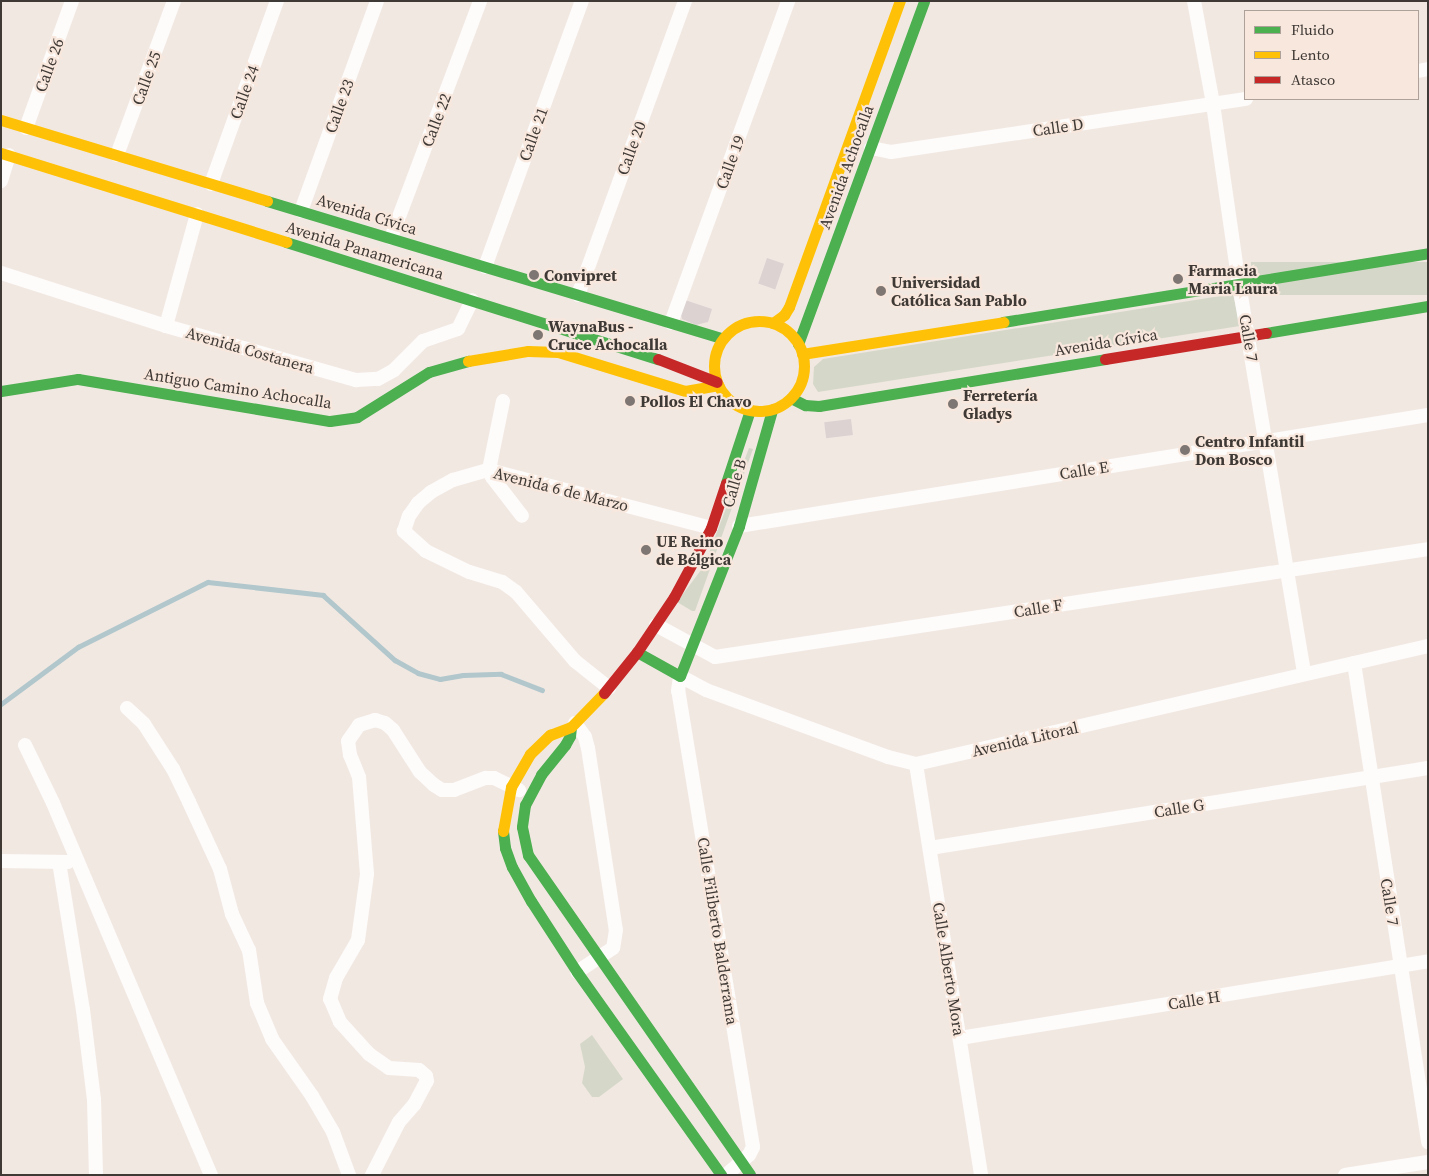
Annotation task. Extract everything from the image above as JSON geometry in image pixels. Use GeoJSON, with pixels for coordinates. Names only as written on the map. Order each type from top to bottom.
{"type":"FeatureCollection","features":[{"type":"Feature","properties":{"kind":"main road","name":"Avenida Achocalla"},"geometry":{"type":"LineString","coordinates":[[773,323],[784,315],[789,307],[900,1]]}},
{"type":"Feature","properties":{"kind":"main road","name":"Avenida Achocalla"},"geometry":{"type":"LineString","coordinates":[[800,349],[809,318],[924,1]]}},
{"type":"Feature","properties":{"kind":"main road","name":"Avenida Cívica"},"geometry":{"type":"LineString","coordinates":[[1,120],[723,339]]}},
{"type":"Feature","properties":{"kind":"main road","name":"Avenida Panamericana"},"geometry":{"type":"LineString","coordinates":[[5,154],[677,364],[717,383]]}},
{"type":"Feature","properties":{"kind":"main road"},"geometry":{"type":"LineString","coordinates":[[800,349],[1239,284],[1428,253]]}},
{"type":"Feature","properties":{"kind":"main road","name":"Avenida Cívica"},"geometry":{"type":"LineString","coordinates":[[791,398],[805,404],[819,406],[1248,334],[1428,306]]}},
{"type":"Feature","properties":{"kind":"main road"},"geometry":{"type":"LineString","coordinates":[[748,322],[773,323],[787,331],[800,349],[803,376],[800,386],[791,398],[772,410],[750,410],[729,400],[717,383],[714,364],[715,355],[723,339],[734,329],[748,322]]}},
{"type":"Feature","properties":{"kind":"main road","name":"Antiguo Camino Achocalla"},"geometry":{"type":"LineString","coordinates":[[1,391],[42,383],[78,379],[330,421],[345,420],[371,409],[429,372],[453,364],[528,352],[566,354],[684,390],[699,390],[717,383]]}},
{"type":"Feature","properties":{"kind":"main road","name":"Calle B"},"geometry":{"type":"LineString","coordinates":[[573,725],[609,688],[637,652],[694,563],[711,528],[750,410]]}},
{"type":"Feature","properties":{"kind":"main road","name":"Calle B"},"geometry":{"type":"LineString","coordinates":[[680,676],[739,526],[772,410]]}},
{"type":"Feature","properties":{"kind":"main road","name":"Avenida Litoral"},"geometry":{"type":"LineString","coordinates":[[637,652],[680,676]]}},
{"type":"Feature","properties":{"kind":"main road"},"geometry":{"type":"LineString","coordinates":[[573,725],[565,745],[528,794],[522,827],[528,855],[750,1175]]}},
{"type":"Feature","properties":{"kind":"main road"},"geometry":{"type":"LineString","coordinates":[[573,725],[550,735],[530,754],[511,787],[503,828],[505,848],[512,867],[530,901],[577,972],[721,1175]]}},
{"type":"Feature","properties":{"kind":"street","name":"Calle 26"},"geometry":{"type":"LineString","coordinates":[[26,128],[72,1]]}},
{"type":"Feature","properties":{"kind":"street","name":"Calle 25"},"geometry":{"type":"LineString","coordinates":[[118,156],[174,1]]}},
{"type":"Feature","properties":{"kind":"street","name":"Calle 24"},"geometry":{"type":"LineString","coordinates":[[211,184],[277,1]]}},
{"type":"Feature","properties":{"kind":"street","name":"Calle 23"},"geometry":{"type":"LineString","coordinates":[[301,211],[377,1]]}},
{"type":"Feature","properties":{"kind":"street","name":"Calle 22"},"geometry":{"type":"LineString","coordinates":[[391,238],[480,1]]}},
{"type":"Feature","properties":{"kind":"street","name":"Calle 21"},"geometry":{"type":"LineString","coordinates":[[485,267],[582,1]]}},
{"type":"Feature","properties":{"kind":"street","name":"Calle 20"},"geometry":{"type":"LineString","coordinates":[[578,295],[685,1]]}},
{"type":"Feature","properties":{"kind":"street","name":"Calle 19"},"geometry":{"type":"LineString","coordinates":[[671,323],[788,1]]}},
{"type":"Feature","properties":{"kind":"street","name":"Calle 7"},"geometry":{"type":"LineString","coordinates":[[1194,1],[1214,104],[1239,284],[1304,674]]}},
{"type":"Feature","properties":{"kind":"street","name":"Calle D"},"geometry":{"type":"LineString","coordinates":[[871,148],[891,152],[1244,99]]}},
{"type":"Feature","properties":{"kind":"street"},"geometry":{"type":"LineString","coordinates":[[1,181],[5,154]]}},
{"type":"Feature","properties":{"kind":"street"},"geometry":{"type":"LineString","coordinates":[[166,326],[197,214]]}},
{"type":"Feature","properties":{"kind":"street","name":"Avenida Costanera"},"geometry":{"type":"LineString","coordinates":[[1,273],[166,326],[356,380],[367,381],[378,379],[394,370],[423,341],[458,329],[472,300]]}},
{"type":"Feature","properties":{"kind":"street"},"geometry":{"type":"LineString","coordinates":[[503,401],[489,470],[492,477],[522,516]]}},
{"type":"Feature","properties":{"kind":"street","name":"Calle E"},"geometry":{"type":"LineString","coordinates":[[739,526],[1428,415]]}},
{"type":"Feature","properties":{"kind":"street","name":"Avenida 6 de Marzo"},"geometry":{"type":"LineString","coordinates":[[609,688],[575,661],[516,592],[502,582],[469,572],[426,551],[404,531],[413,510],[431,492],[453,480],[489,470],[711,528]]}},
{"type":"Feature","properties":{"kind":"street","name":"Calle F"},"geometry":{"type":"LineString","coordinates":[[656,625],[715,656],[1428,549]]}},
{"type":"Feature","properties":{"kind":"street","name":"Avenida Litoral"},"geometry":{"type":"LineString","coordinates":[[680,676],[706,690],[888,757],[916,764],[1428,646]]}},
{"type":"Feature","properties":{"kind":"street","name":"Calle 7"},"geometry":{"type":"LineString","coordinates":[[1354,663],[1428,1142]]}},
{"type":"Feature","properties":{"kind":"street","name":"Calle Filiberto Balderrama"},"geometry":{"type":"LineString","coordinates":[[680,676],[678,691],[753,1147],[750,1156],[726,1175]]}},
{"type":"Feature","properties":{"kind":"street"},"geometry":{"type":"LineString","coordinates":[[127,708],[144,724],[173,769],[189,802],[220,869],[232,914],[249,950],[257,1002],[272,1039],[312,1096],[333,1132],[349,1175]]}},
{"type":"Feature","properties":{"kind":"street"},"geometry":{"type":"LineString","coordinates":[[372,1175],[399,1122],[414,1105],[427,1081],[426,1076],[419,1070],[389,1068],[369,1054],[340,1022],[330,999],[336,978],[358,940],[367,874],[359,777],[350,755],[348,741],[359,725],[374,720],[385,723],[392,730],[420,772],[442,790],[454,790],[486,778],[494,778],[528,794]]}},
{"type":"Feature","properties":{"kind":"street"},"geometry":{"type":"LineString","coordinates":[[573,725],[585,736],[588,748],[616,930],[613,948],[577,972]]}},
{"type":"Feature","properties":{"kind":"street"},"geometry":{"type":"LineString","coordinates":[[25,745],[211,1175]]}},
{"type":"Feature","properties":{"kind":"street","name":"Calle Alberto Mora"},"geometry":{"type":"LineString","coordinates":[[916,764],[981,1175]]}},
{"type":"Feature","properties":{"kind":"street","name":"Calle G"},"geometry":{"type":"LineString","coordinates":[[930,848],[1428,768]]}},
{"type":"Feature","properties":{"kind":"street"},"geometry":{"type":"LineString","coordinates":[[1,861],[77,862]]}},
{"type":"Feature","properties":{"kind":"street"},"geometry":{"type":"LineString","coordinates":[[59,862],[83,1010],[94,1099],[96,1175]]}},
{"type":"Feature","properties":{"kind":"street","name":"Calle H"},"geometry":{"type":"LineString","coordinates":[[960,1038],[1428,961]]}},
{"type":"Feature","properties":{"kind":"street"},"geometry":{"type":"LineString","coordinates":[[1345,1175],[1428,1162]]}},
{"type":"Feature","properties":{"kind":"shaded area"},"geometry":{"type":"Polygon","coordinates":[[[1251,262],[1428,262],[1428,295],[1251,295],[1251,262]]]}},
{"type":"Feature","properties":{"kind":"shaded area"},"geometry":{"type":"Polygon","coordinates":[[[1233,294],[1240,326],[818,392],[813,384],[814,367],[823,359],[1233,294]]]}},
{"type":"Feature","properties":{"kind":"shaded area"},"geometry":{"type":"Polygon","coordinates":[[[749,448],[753,449],[695,611],[692,611],[677,602],[704,566],[749,448]]]}},
{"type":"Feature","properties":{"kind":"shaded area"},"geometry":{"type":"Polygon","coordinates":[[[592,1035],[623,1079],[599,1097],[592,1097],[582,1083],[585,1067],[580,1044],[592,1035]]]}},
{"type":"Feature","properties":{"kind":"building"},"geometry":{"type":"Polygon","coordinates":[[[767,258],[784,264],[775,289],[758,284],[767,258]]]}},
{"type":"Feature","properties":{"kind":"building"},"geometry":{"type":"Polygon","coordinates":[[[685,300],[712,309],[708,322],[696,325],[682,319],[681,315],[685,300]]]}},
{"type":"Feature","properties":{"kind":"building"},"geometry":{"type":"Polygon","coordinates":[[[851,419],[853,435],[826,438],[824,422],[851,419]]]}},
{"type":"Feature","properties":{"kind":"waterway"},"geometry":{"type":"LineString","coordinates":[[1,704],[78,647],[208,582],[323,595],[395,660],[418,673],[440,679],[463,675],[501,674],[542,690]]}},
{"type":"Feature","properties":{"kind":"traffic: fast"},"geometry":{"type":"LineString","coordinates":[[798,344],[924,1]]}},
{"type":"Feature","properties":{"kind":"traffic: fast"},"geometry":{"type":"LineString","coordinates":[[267,201],[723,339]]}},
{"type":"Feature","properties":{"kind":"traffic: fast"},"geometry":{"type":"LineString","coordinates":[[286,242],[658,359]]}},
{"type":"Feature","properties":{"kind":"traffic: fast"},"geometry":{"type":"LineString","coordinates":[[1003,322],[1428,253]]}},
{"type":"Feature","properties":{"kind":"traffic: fast"},"geometry":{"type":"LineString","coordinates":[[1266,333],[1428,306]]}},
{"type":"Feature","properties":{"kind":"traffic: fast"},"geometry":{"type":"LineString","coordinates":[[791,398],[805,405],[819,406],[1105,359]]}},
{"type":"Feature","properties":{"kind":"traffic: fast"},"geometry":{"type":"LineString","coordinates":[[1,391],[78,379],[330,421],[357,417],[429,372],[468,361]]}},
{"type":"Feature","properties":{"kind":"traffic: fast"},"geometry":{"type":"LineString","coordinates":[[726,483],[750,410]]}},
{"type":"Feature","properties":{"kind":"traffic: fast"},"geometry":{"type":"LineString","coordinates":[[637,652],[680,676],[739,526],[772,410]]}},
{"type":"Feature","properties":{"kind":"traffic: fast"},"geometry":{"type":"LineString","coordinates":[[571,727],[570,736],[565,745],[541,775],[525,805],[522,827],[528,855],[750,1175]]}},
{"type":"Feature","properties":{"kind":"traffic: fast"},"geometry":{"type":"LineString","coordinates":[[503,831],[505,848],[512,867],[531,901],[577,972],[721,1175]]}},
{"type":"Feature","properties":{"kind":"traffic: slow"},"geometry":{"type":"LineString","coordinates":[[773,323],[784,315],[789,307],[900,1]]}},
{"type":"Feature","properties":{"kind":"traffic: slow"},"geometry":{"type":"LineString","coordinates":[[1,120],[267,201]]}},
{"type":"Feature","properties":{"kind":"traffic: slow"},"geometry":{"type":"LineString","coordinates":[[1,153],[286,242]]}},
{"type":"Feature","properties":{"kind":"traffic: slow"},"geometry":{"type":"LineString","coordinates":[[759,321],[776,324],[791,334],[801,349],[804,366],[801,383],[791,398],[776,408],[759,411],[742,408],[727,398],[717,383],[714,366],[717,349],[727,334],[742,324],[759,321]]}},
{"type":"Feature","properties":{"kind":"traffic: slow"},"geometry":{"type":"LineString","coordinates":[[802,354],[1003,322]]}},
{"type":"Feature","properties":{"kind":"traffic: slow"},"geometry":{"type":"LineString","coordinates":[[468,361],[528,351],[558,352],[685,391],[718,385]]}},
{"type":"Feature","properties":{"kind":"traffic: slow"},"geometry":{"type":"LineString","coordinates":[[503,831],[511,787],[530,754],[550,735],[571,727],[604,693]]}},
{"type":"Feature","properties":{"kind":"traffic: jam"},"geometry":{"type":"LineString","coordinates":[[1105,359],[1266,333]]}},
{"type":"Feature","properties":{"kind":"traffic: jam"},"geometry":{"type":"LineString","coordinates":[[658,359],[717,382]]}},
{"type":"Feature","properties":{"kind":"traffic: jam"},"geometry":{"type":"LineString","coordinates":[[604,693],[637,652],[674,597],[711,528],[726,483]]}},
{"type":"Feature","properties":{"kind":"place","name":"Convipret"},"geometry":{"type":"Point","coordinates":[534,275]}},
{"type":"Feature","properties":{"kind":"place","name":"Farmacia Maria Laura"},"geometry":{"type":"Point","coordinates":[1178,279]}},
{"type":"Feature","properties":{"kind":"place","name":"Universidad Católica San Pablo"},"geometry":{"type":"Point","coordinates":[881,291]}},
{"type":"Feature","properties":{"kind":"place","name":"WaynaBus - Cruce Achocalla"},"geometry":{"type":"Point","coordinates":[538,335]}},
{"type":"Feature","properties":{"kind":"place","name":"Pollos El Chavo"},"geometry":{"type":"Point","coordinates":[630,401]}},
{"type":"Feature","properties":{"kind":"place","name":"Ferretería Gladys"},"geometry":{"type":"Point","coordinates":[953,404]}},
{"type":"Feature","properties":{"kind":"place","name":"Centro Infantil Don Bosco"},"geometry":{"type":"Point","coordinates":[1185,450]}},
{"type":"Feature","properties":{"kind":"place","name":"UE Reino de Bélgica"},"geometry":{"type":"Point","coordinates":[646,550]}}]}
